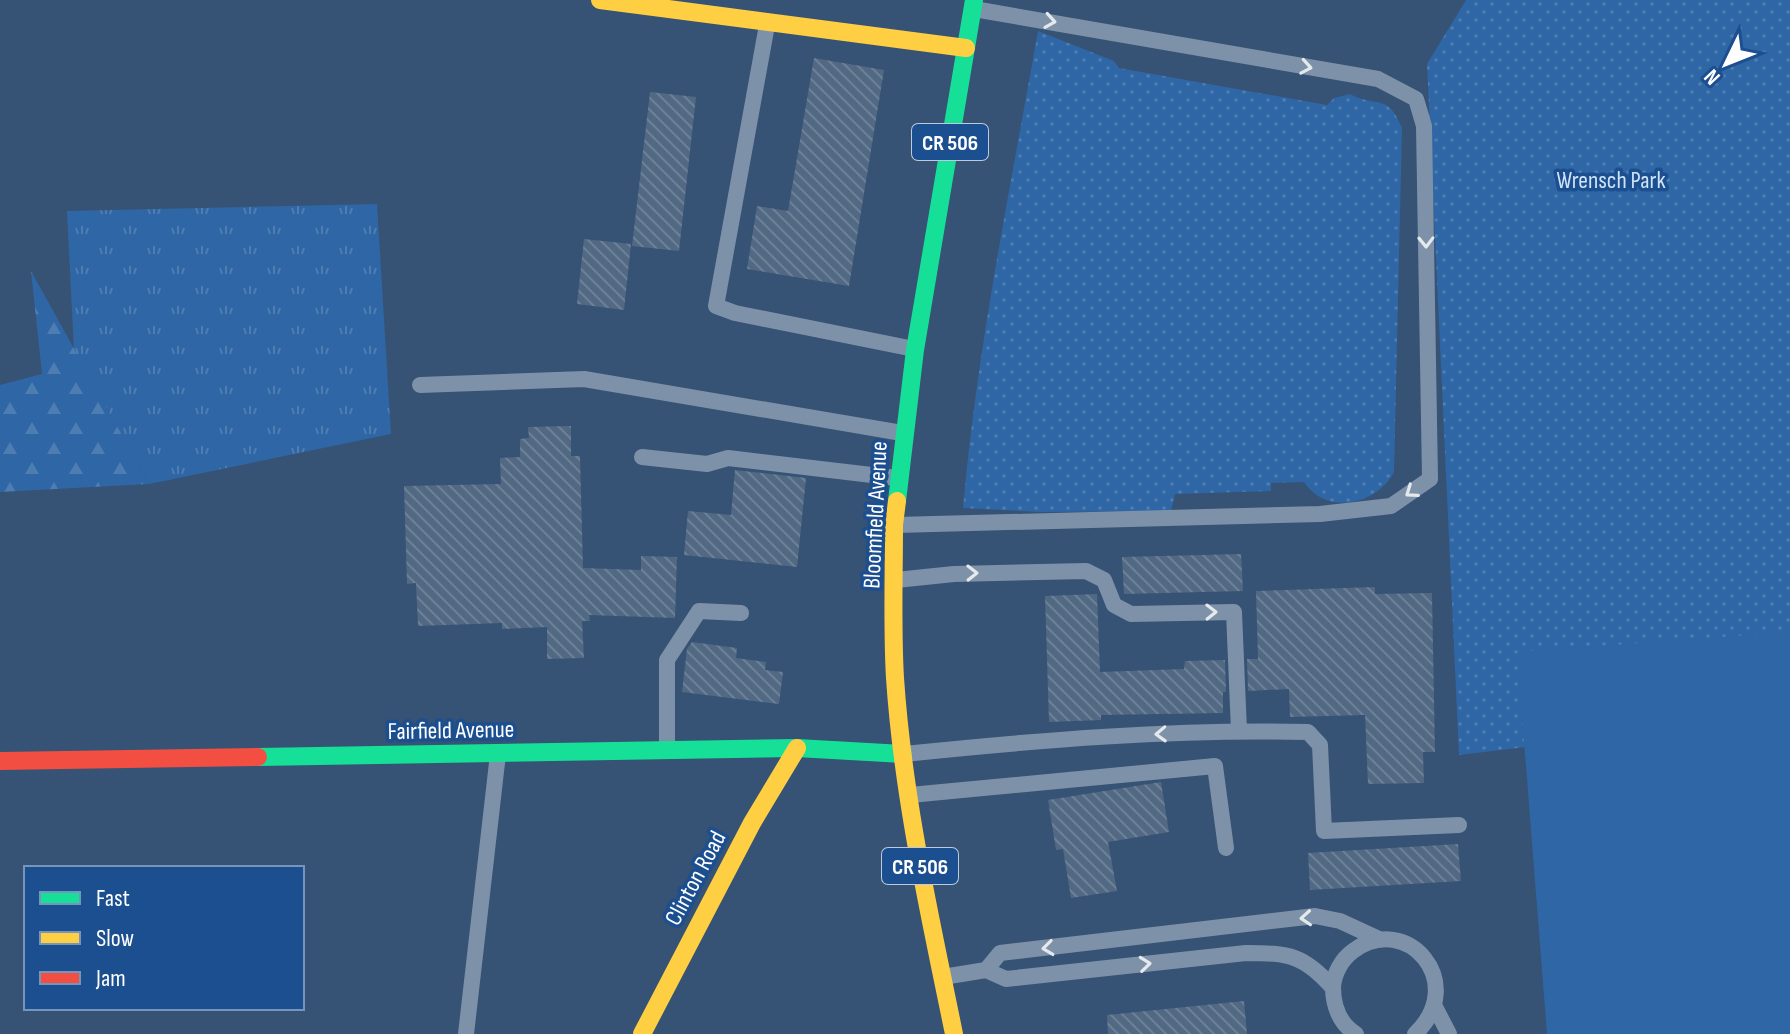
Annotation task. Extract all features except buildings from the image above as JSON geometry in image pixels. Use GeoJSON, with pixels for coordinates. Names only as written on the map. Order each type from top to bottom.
{"type":"FeatureCollection","features":[{"type":"Feature","properties":{"kind":"street"},"geometry":{"type":"LineString","coordinates":[[600,0],[966,48]]}},
{"type":"Feature","properties":{"kind":"street","name":"Bloomfield Avenue"},"geometry":{"type":"LineString","coordinates":[[954,1034],[914,838],[903,754],[895,677],[894,525],[915,350],[973,4]]}},
{"type":"Feature","properties":{"kind":"street","name":"Fairfield Avenue"},"geometry":{"type":"LineString","coordinates":[[0,761],[797,748],[903,754]]}},
{"type":"Feature","properties":{"kind":"street","name":"Clinton Road"},"geometry":{"type":"LineString","coordinates":[[642,1034],[752,823],[797,748]]}},
{"type":"Feature","properties":{"kind":"lane"},"geometry":{"type":"LineString","coordinates":[[894,525],[1320,514],[1391,506],[1430,479],[1424,126],[1416,99],[1378,79],[973,4]]}},
{"type":"Feature","properties":{"kind":"lane"},"geometry":{"type":"LineString","coordinates":[[768,23],[716,306],[735,313],[915,350]]}},
{"type":"Feature","properties":{"kind":"lane"},"geometry":{"type":"LineString","coordinates":[[420,385],[584,379],[904,434]]}},
{"type":"Feature","properties":{"kind":"lane"},"geometry":{"type":"LineString","coordinates":[[642,457],[707,464],[728,458],[898,478]]}},
{"type":"Feature","properties":{"kind":"lane"},"geometry":{"type":"LineString","coordinates":[[894,581],[954,574],[1086,571],[1104,580],[1114,605],[1131,614],[1234,612],[1239,731]]}},
{"type":"Feature","properties":{"kind":"lane"},"geometry":{"type":"LineString","coordinates":[[667,750],[667,660],[699,611],[741,613]]}},
{"type":"Feature","properties":{"kind":"lane"},"geometry":{"type":"LineString","coordinates":[[903,754],[1070,737],[1239,731],[1308,732],[1320,745],[1324,831],[1459,825]]}},
{"type":"Feature","properties":{"kind":"lane"},"geometry":{"type":"LineString","coordinates":[[466,1034],[498,753]]}},
{"type":"Feature","properties":{"kind":"lane"},"geometry":{"type":"LineString","coordinates":[[909,795],[1215,766],[1226,848]]}},
{"type":"Feature","properties":{"kind":"lane"},"geometry":{"type":"LineString","coordinates":[[986,970],[1000,953],[1315,916],[1340,921],[1379,939]]}},
{"type":"Feature","properties":{"kind":"lane"},"geometry":{"type":"LineString","coordinates":[[1356,1034],[1339,1016],[1333,1000],[1338,967],[1349,953],[1379,939],[1396,940],[1412,947],[1425,958],[1434,973],[1437,990],[1435,1007],[1427,1023],[1415,1034]]}},
{"type":"Feature","properties":{"kind":"lane"},"geometry":{"type":"LineString","coordinates":[[942,977],[986,970],[1006,979],[1246,953],[1275,953],[1294,955],[1307,962],[1333,988]]}},
{"type":"Feature","properties":{"kind":"lane"},"geometry":{"type":"LineString","coordinates":[[1435,1007],[1449,1034]]}},
{"type":"Feature","properties":{"kind":"green space","name":"Wrensch Park"},"geometry":{"type":"Polygon","coordinates":[[[1466,0],[1790,0],[1790,716],[1459,755],[1427,64],[1466,0]]]}},
{"type":"Feature","properties":{"kind":"green space"},"geometry":{"type":"Polygon","coordinates":[[[1038,31],[1114,61],[1119,68],[1327,105],[1334,98],[1350,94],[1386,105],[1397,117],[1402,128],[1394,472],[1376,492],[1364,499],[1338,502],[1313,493],[1304,482],[1271,483],[1271,491],[1175,494],[1171,511],[1041,512],[963,508],[986,329],[1038,31]]]}},
{"type":"Feature","properties":{"kind":"green space"},"geometry":{"type":"Polygon","coordinates":[[[377,204],[391,434],[149,484],[74,350],[67,211],[377,204]]]}},
{"type":"Feature","properties":{"kind":"green space"},"geometry":{"type":"Polygon","coordinates":[[[31,271],[149,484],[0,492],[0,385],[42,374],[31,271]]]}},
{"type":"Feature","properties":{"kind":"green space"},"geometry":{"type":"Polygon","coordinates":[[[1790,632],[1790,1034],[1547,1034],[1517,652],[1790,632]]]}},
{"type":"Feature","properties":{"kind":"traffic: fast"},"geometry":{"type":"LineString","coordinates":[[897,501],[915,350],[974,0]]}},
{"type":"Feature","properties":{"kind":"traffic: fast"},"geometry":{"type":"LineString","coordinates":[[258,757],[797,748],[903,754]]}},
{"type":"Feature","properties":{"kind":"traffic: slow"},"geometry":{"type":"LineString","coordinates":[[600,0],[966,48]]}},
{"type":"Feature","properties":{"kind":"traffic: slow"},"geometry":{"type":"LineString","coordinates":[[897,501],[893,621],[899,723],[918,857],[954,1034]]}},
{"type":"Feature","properties":{"kind":"traffic: slow"},"geometry":{"type":"LineString","coordinates":[[642,1034],[752,823],[797,748]]}},
{"type":"Feature","properties":{"kind":"traffic: jam"},"geometry":{"type":"LineString","coordinates":[[0,761],[258,757]]}}]}
